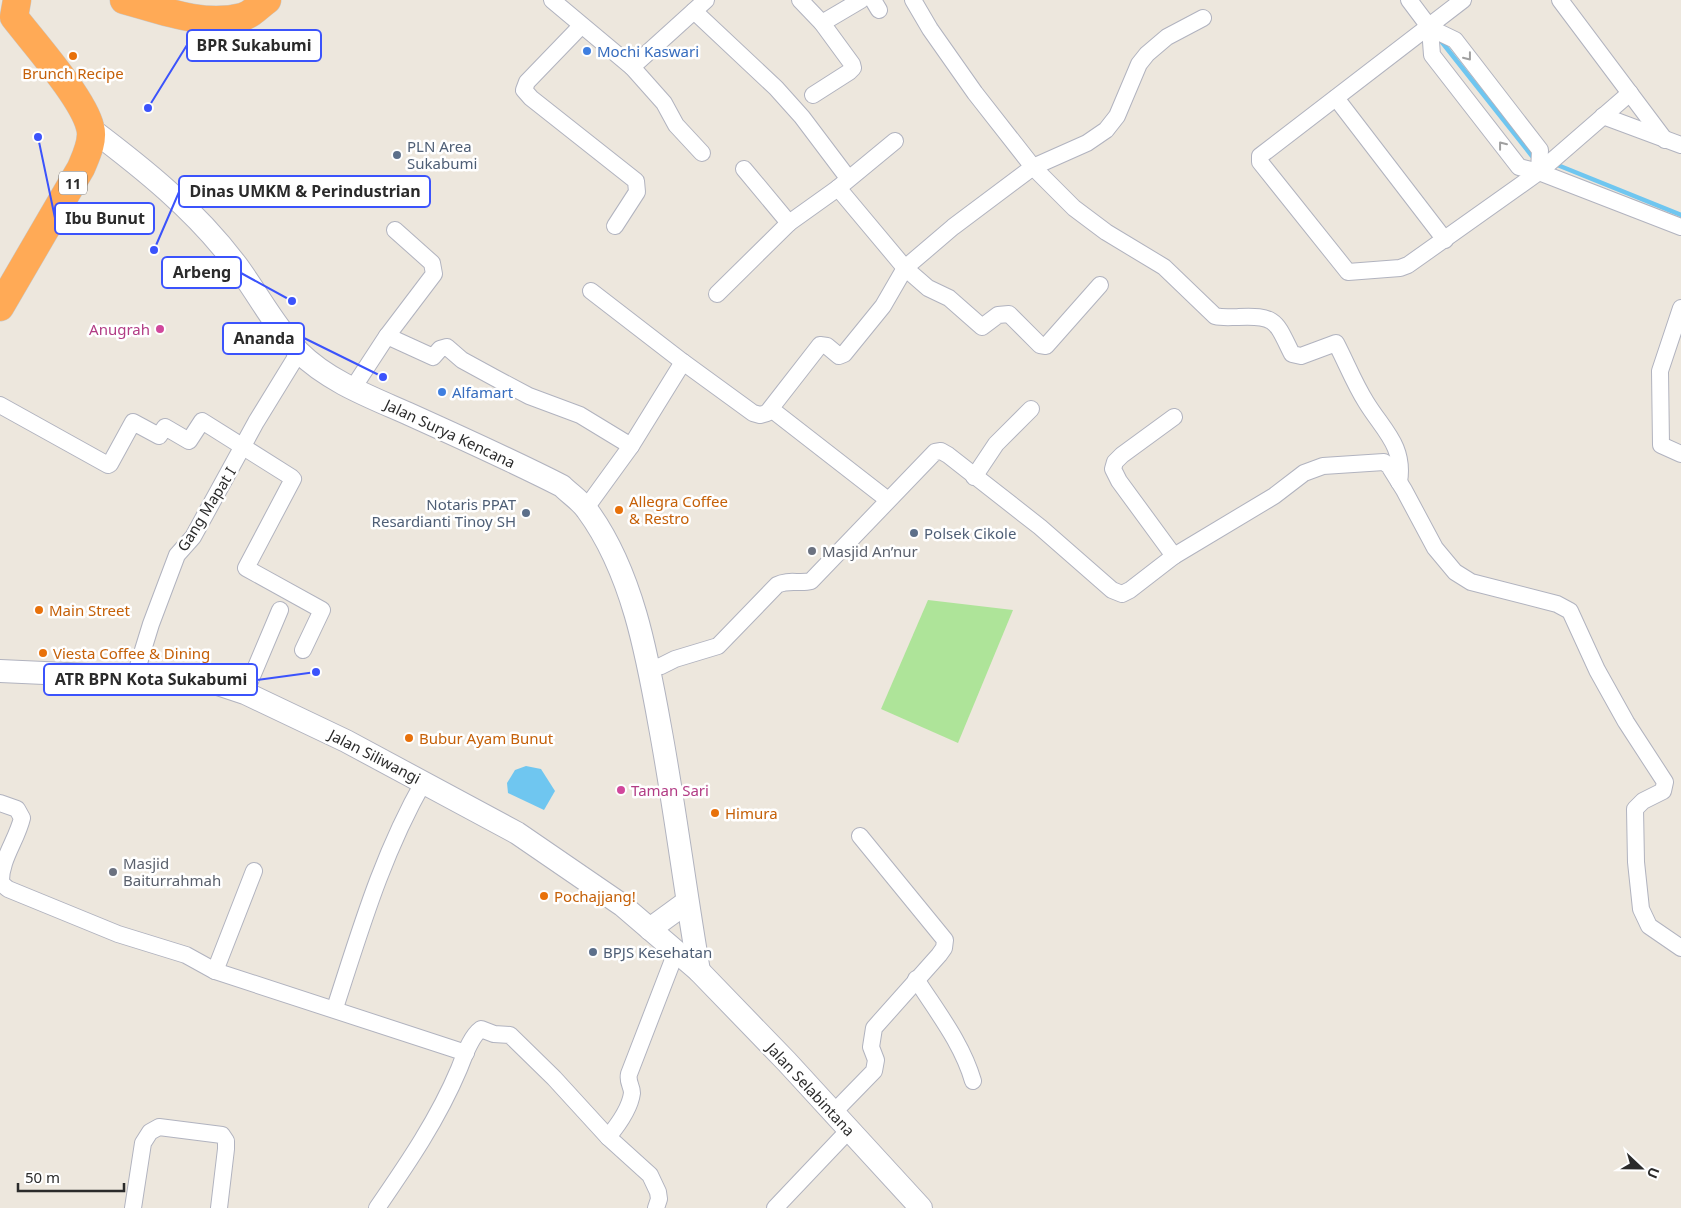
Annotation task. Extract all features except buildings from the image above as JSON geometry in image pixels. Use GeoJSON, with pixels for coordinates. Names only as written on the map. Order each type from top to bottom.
{"type":"FeatureCollection","features":[{"type":"Feature","properties":{"kind":"highway"},"geometry":{"type":"LineString","coordinates":[[124,0],[185,16],[212,20],[244,17],[268,0]]}},
{"type":"Feature","properties":{"kind":"highway","name":"Jalan Surya Kencana"},"geometry":{"type":"LineString","coordinates":[[11,6],[71,92],[84,112],[91,129]]}},
{"type":"Feature","properties":{"kind":"highway","name":"11"},"geometry":{"type":"LineString","coordinates":[[0,306],[82,168],[89,148],[91,129]]}},
{"type":"Feature","properties":{"kind":"street"},"geometry":{"type":"LineString","coordinates":[[552,0],[632,67],[664,103],[676,125],[702,153]]}},
{"type":"Feature","properties":{"kind":"street"},"geometry":{"type":"LineString","coordinates":[[800,0],[822,23],[848,57],[853,68],[812,95]]}},
{"type":"Feature","properties":{"kind":"street"},"geometry":{"type":"LineString","coordinates":[[822,23],[861,0]]}},
{"type":"Feature","properties":{"kind":"street"},"geometry":{"type":"LineString","coordinates":[[913,0],[930,30],[969,86],[1033,167],[1074,208],[1106,232],[1164,267],[1215,316],[1267,318],[1275,322],[1292,354],[1301,356],[1336,343],[1362,396],[1382,423],[1400,458],[1402,468],[1399,482]]}},
{"type":"Feature","properties":{"kind":"street"},"geometry":{"type":"LineString","coordinates":[[1409,0],[1430,28],[1454,40],[1540,150],[1539,172]]}},
{"type":"Feature","properties":{"kind":"street"},"geometry":{"type":"LineString","coordinates":[[1463,0],[1430,28],[1260,156],[1260,162],[1348,272],[1403,267],[1445,240],[1539,172],[1630,93]]}},
{"type":"Feature","properties":{"kind":"street"},"geometry":{"type":"LineString","coordinates":[[1560,0],[1665,140]]}},
{"type":"Feature","properties":{"kind":"street"},"geometry":{"type":"LineString","coordinates":[[632,67],[700,5],[802,117],[843,183],[905,268],[928,288],[949,298],[980,326],[984,327],[998,315],[1009,314],[1044,346],[1100,285]]}},
{"type":"Feature","properties":{"kind":"street"},"geometry":{"type":"LineString","coordinates":[[591,291],[753,414],[760,415],[771,409],[820,345],[827,346],[839,356],[844,354],[883,306],[905,268],[953,226],[1033,167],[1087,144],[1106,130],[1117,116],[1139,64],[1147,54],[1167,37],[1203,18]]}},
{"type":"Feature","properties":{"kind":"street"},"geometry":{"type":"LineString","coordinates":[[581,26],[527,82],[524,90],[530,98],[636,181],[637,192],[615,226]]}},
{"type":"Feature","properties":{"kind":"street"},"geometry":{"type":"LineString","coordinates":[[1430,28],[1432,55],[1519,167],[1539,172],[1681,227]]}},
{"type":"Feature","properties":{"kind":"street"},"geometry":{"type":"LineString","coordinates":[[1336,98],[1445,240]]}},
{"type":"Feature","properties":{"kind":"street"},"geometry":{"type":"LineString","coordinates":[[1603,116],[1681,145]]}},
{"type":"Feature","properties":{"kind":"street","name":"Jalan Surya Kencana"},"geometry":{"type":"LineString","coordinates":[[91,129],[157,180],[191,212],[235,262],[285,336],[318,368],[353,388],[562,486],[586,508],[600,530],[626,587],[640,629],[670,781],[699,971]]}},
{"type":"Feature","properties":{"kind":"street"},"geometry":{"type":"LineString","coordinates":[[717,294],[789,223],[895,141]]}},
{"type":"Feature","properties":{"kind":"street"},"geometry":{"type":"LineString","coordinates":[[744,168],[789,223]]}},
{"type":"Feature","properties":{"kind":"street"},"geometry":{"type":"LineString","coordinates":[[353,388],[387,336],[434,274],[432,262],[395,230]]}},
{"type":"Feature","properties":{"kind":"street"},"geometry":{"type":"LineString","coordinates":[[1681,308],[1660,371],[1660,404],[1661,445],[1681,454]]}},
{"type":"Feature","properties":{"kind":"street"},"geometry":{"type":"LineString","coordinates":[[387,336],[433,357],[440,348],[447,347],[462,360],[495,378],[529,396],[580,415],[631,446]]}},
{"type":"Feature","properties":{"kind":"street","name":"Gang Mapat I"},"geometry":{"type":"LineString","coordinates":[[136,676],[151,624],[177,555],[193,537],[244,448],[256,422],[300,352]]}},
{"type":"Feature","properties":{"kind":"street"},"geometry":{"type":"LineString","coordinates":[[586,508],[631,446],[683,362]]}},
{"type":"Feature","properties":{"kind":"street"},"geometry":{"type":"LineString","coordinates":[[0,405],[108,465],[133,422],[159,436],[165,427],[189,441],[202,421],[293,479],[246,568],[322,610],[303,650]]}},
{"type":"Feature","properties":{"kind":"street"},"geometry":{"type":"LineString","coordinates":[[974,477],[996,444],[1031,408]]}},
{"type":"Feature","properties":{"kind":"street"},"geometry":{"type":"LineString","coordinates":[[771,409],[888,500]]}},
{"type":"Feature","properties":{"kind":"street"},"geometry":{"type":"LineString","coordinates":[[1174,416],[1122,455],[1115,462],[1112,469],[1174,556]]}},
{"type":"Feature","properties":{"kind":"street"},"geometry":{"type":"LineString","coordinates":[[649,668],[661,666],[675,659],[718,646],[777,585],[782,582],[804,583],[811,581],[935,452],[942,451],[948,455],[1040,527],[1117,593],[1130,590],[1174,556],[1253,509],[1304,473],[1324,466],[1384,462],[1389,466],[1399,482],[1425,533],[1455,572],[1471,582],[1557,604],[1570,611],[1602,679],[1626,722],[1665,782],[1663,791],[1643,801],[1635,809],[1639,899],[1649,926],[1681,948]]}},
{"type":"Feature","properties":{"kind":"street"},"geometry":{"type":"LineString","coordinates":[[245,693],[280,610]]}},
{"type":"Feature","properties":{"kind":"street","name":"Jalan Siliwangi"},"geometry":{"type":"LineString","coordinates":[[0,671],[136,676],[218,684],[245,693],[297,716],[424,781],[517,833],[622,905],[699,971]]}},
{"type":"Feature","properties":{"kind":"street"},"geometry":{"type":"LineString","coordinates":[[335,1008],[377,877],[404,816],[424,781]]}},
{"type":"Feature","properties":{"kind":"street"},"geometry":{"type":"LineString","coordinates":[[0,803],[16,809],[22,818],[4,864],[1,879],[4,886],[118,934],[186,955],[215,971],[335,1008],[466,1053]]}},
{"type":"Feature","properties":{"kind":"street"},"geometry":{"type":"LineString","coordinates":[[834,1112],[874,1071],[876,1060],[871,1047],[874,1028],[939,955],[945,940],[860,836]]}},
{"type":"Feature","properties":{"kind":"street"},"geometry":{"type":"LineString","coordinates":[[215,971],[254,871]]}},
{"type":"Feature","properties":{"kind":"street"},"geometry":{"type":"LineString","coordinates":[[650,929],[687,902]]}},
{"type":"Feature","properties":{"kind":"street"},"geometry":{"type":"LineString","coordinates":[[608,1137],[630,1101],[632,1090],[628,1081],[629,1074],[676,952]]}},
{"type":"Feature","properties":{"kind":"street","name":"Jalan Selabintana"},"geometry":{"type":"LineString","coordinates":[[699,971],[834,1112],[921,1208]]}},
{"type":"Feature","properties":{"kind":"street"},"geometry":{"type":"LineString","coordinates":[[916,979],[958,1043],[967,1060],[973,1081]]}},
{"type":"Feature","properties":{"kind":"street"},"geometry":{"type":"LineString","coordinates":[[377,1208],[417,1150],[435,1118],[466,1053],[481,1029],[494,1034],[510,1036],[554,1078],[608,1137],[650,1175],[658,1192],[659,1200],[656,1208]]}},
{"type":"Feature","properties":{"kind":"street"},"geometry":{"type":"LineString","coordinates":[[133,1208],[143,1142],[150,1132],[159,1128],[222,1135],[226,1141],[226,1149],[221,1207]]}},
{"type":"Feature","properties":{"kind":"street"},"geometry":{"type":"LineString","coordinates":[[775,1208],[849,1130]]}},
{"type":"Feature","properties":{"kind":"green space"},"geometry":{"type":"Polygon","coordinates":[[[928,600],[1013,610],[958,743],[881,709],[928,600]]]}},
{"type":"Feature","properties":{"kind":"water"},"geometry":{"type":"Polygon","coordinates":[[[526,766],[541,769],[555,791],[544,810],[508,793],[507,783],[515,770],[526,766]]]}},
{"type":"Feature","properties":{"kind":"waterway"},"geometry":{"type":"LineString","coordinates":[[1441,41],[1532,156]]}},
{"type":"Feature","properties":{"kind":"waterway"},"geometry":{"type":"LineString","coordinates":[[1555,164],[1681,215]]}},
{"type":"Feature","properties":{"kind":"place","name":"Mochi Kaswari"},"geometry":{"type":"Point","coordinates":[587,51]}},
{"type":"Feature","properties":{"kind":"place","name":"Brunch Recipe"},"geometry":{"type":"Point","coordinates":[73,56]}},
{"type":"Feature","properties":{"kind":"place","name":"BPR Sukabumi"},"geometry":{"type":"Point","coordinates":[148,108]}},
{"type":"Feature","properties":{"kind":"place","name":"Ibu Bunut"},"geometry":{"type":"Point","coordinates":[38,137]}},
{"type":"Feature","properties":{"kind":"place","name":"PLN Area Sukabumi"},"geometry":{"type":"Point","coordinates":[397,155]}},
{"type":"Feature","properties":{"kind":"place","name":"Dinas UMKM & Perindustrian"},"geometry":{"type":"Point","coordinates":[154,250]}},
{"type":"Feature","properties":{"kind":"place","name":"Arbeng"},"geometry":{"type":"Point","coordinates":[292,301]}},
{"type":"Feature","properties":{"kind":"place","name":"Anugrah"},"geometry":{"type":"Point","coordinates":[160,329]}},
{"type":"Feature","properties":{"kind":"place","name":"Ananda"},"geometry":{"type":"Point","coordinates":[383,377]}},
{"type":"Feature","properties":{"kind":"place","name":"Alfamart"},"geometry":{"type":"Point","coordinates":[442,392]}},
{"type":"Feature","properties":{"kind":"place","name":"Allegra Coffee & Restro"},"geometry":{"type":"Point","coordinates":[619,510]}},
{"type":"Feature","properties":{"kind":"place","name":"Notaris PPAT Resardianti Tinoy SH"},"geometry":{"type":"Point","coordinates":[526,513]}},
{"type":"Feature","properties":{"kind":"place","name":"Polsek Cikole"},"geometry":{"type":"Point","coordinates":[914,533]}},
{"type":"Feature","properties":{"kind":"place","name":"Masjid An’nur"},"geometry":{"type":"Point","coordinates":[812,551]}},
{"type":"Feature","properties":{"kind":"place","name":"Main Street"},"geometry":{"type":"Point","coordinates":[39,610]}},
{"type":"Feature","properties":{"kind":"place","name":"Viesta Coffee & Dining"},"geometry":{"type":"Point","coordinates":[43,653]}},
{"type":"Feature","properties":{"kind":"place","name":"ATR BPN Kota Sukabumi"},"geometry":{"type":"Point","coordinates":[316,672]}},
{"type":"Feature","properties":{"kind":"place","name":"Bubur Ayam Bunut"},"geometry":{"type":"Point","coordinates":[409,738]}},
{"type":"Feature","properties":{"kind":"place","name":"Taman Sari"},"geometry":{"type":"Point","coordinates":[621,790]}},
{"type":"Feature","properties":{"kind":"place","name":"Himura"},"geometry":{"type":"Point","coordinates":[715,813]}},
{"type":"Feature","properties":{"kind":"place","name":"Masjid Baiturrahmah"},"geometry":{"type":"Point","coordinates":[113,872]}},
{"type":"Feature","properties":{"kind":"place","name":"Pochajjang!"},"geometry":{"type":"Point","coordinates":[544,896]}},
{"type":"Feature","properties":{"kind":"place","name":"BPJS Kesehatan"},"geometry":{"type":"Point","coordinates":[593,952]}}]}
